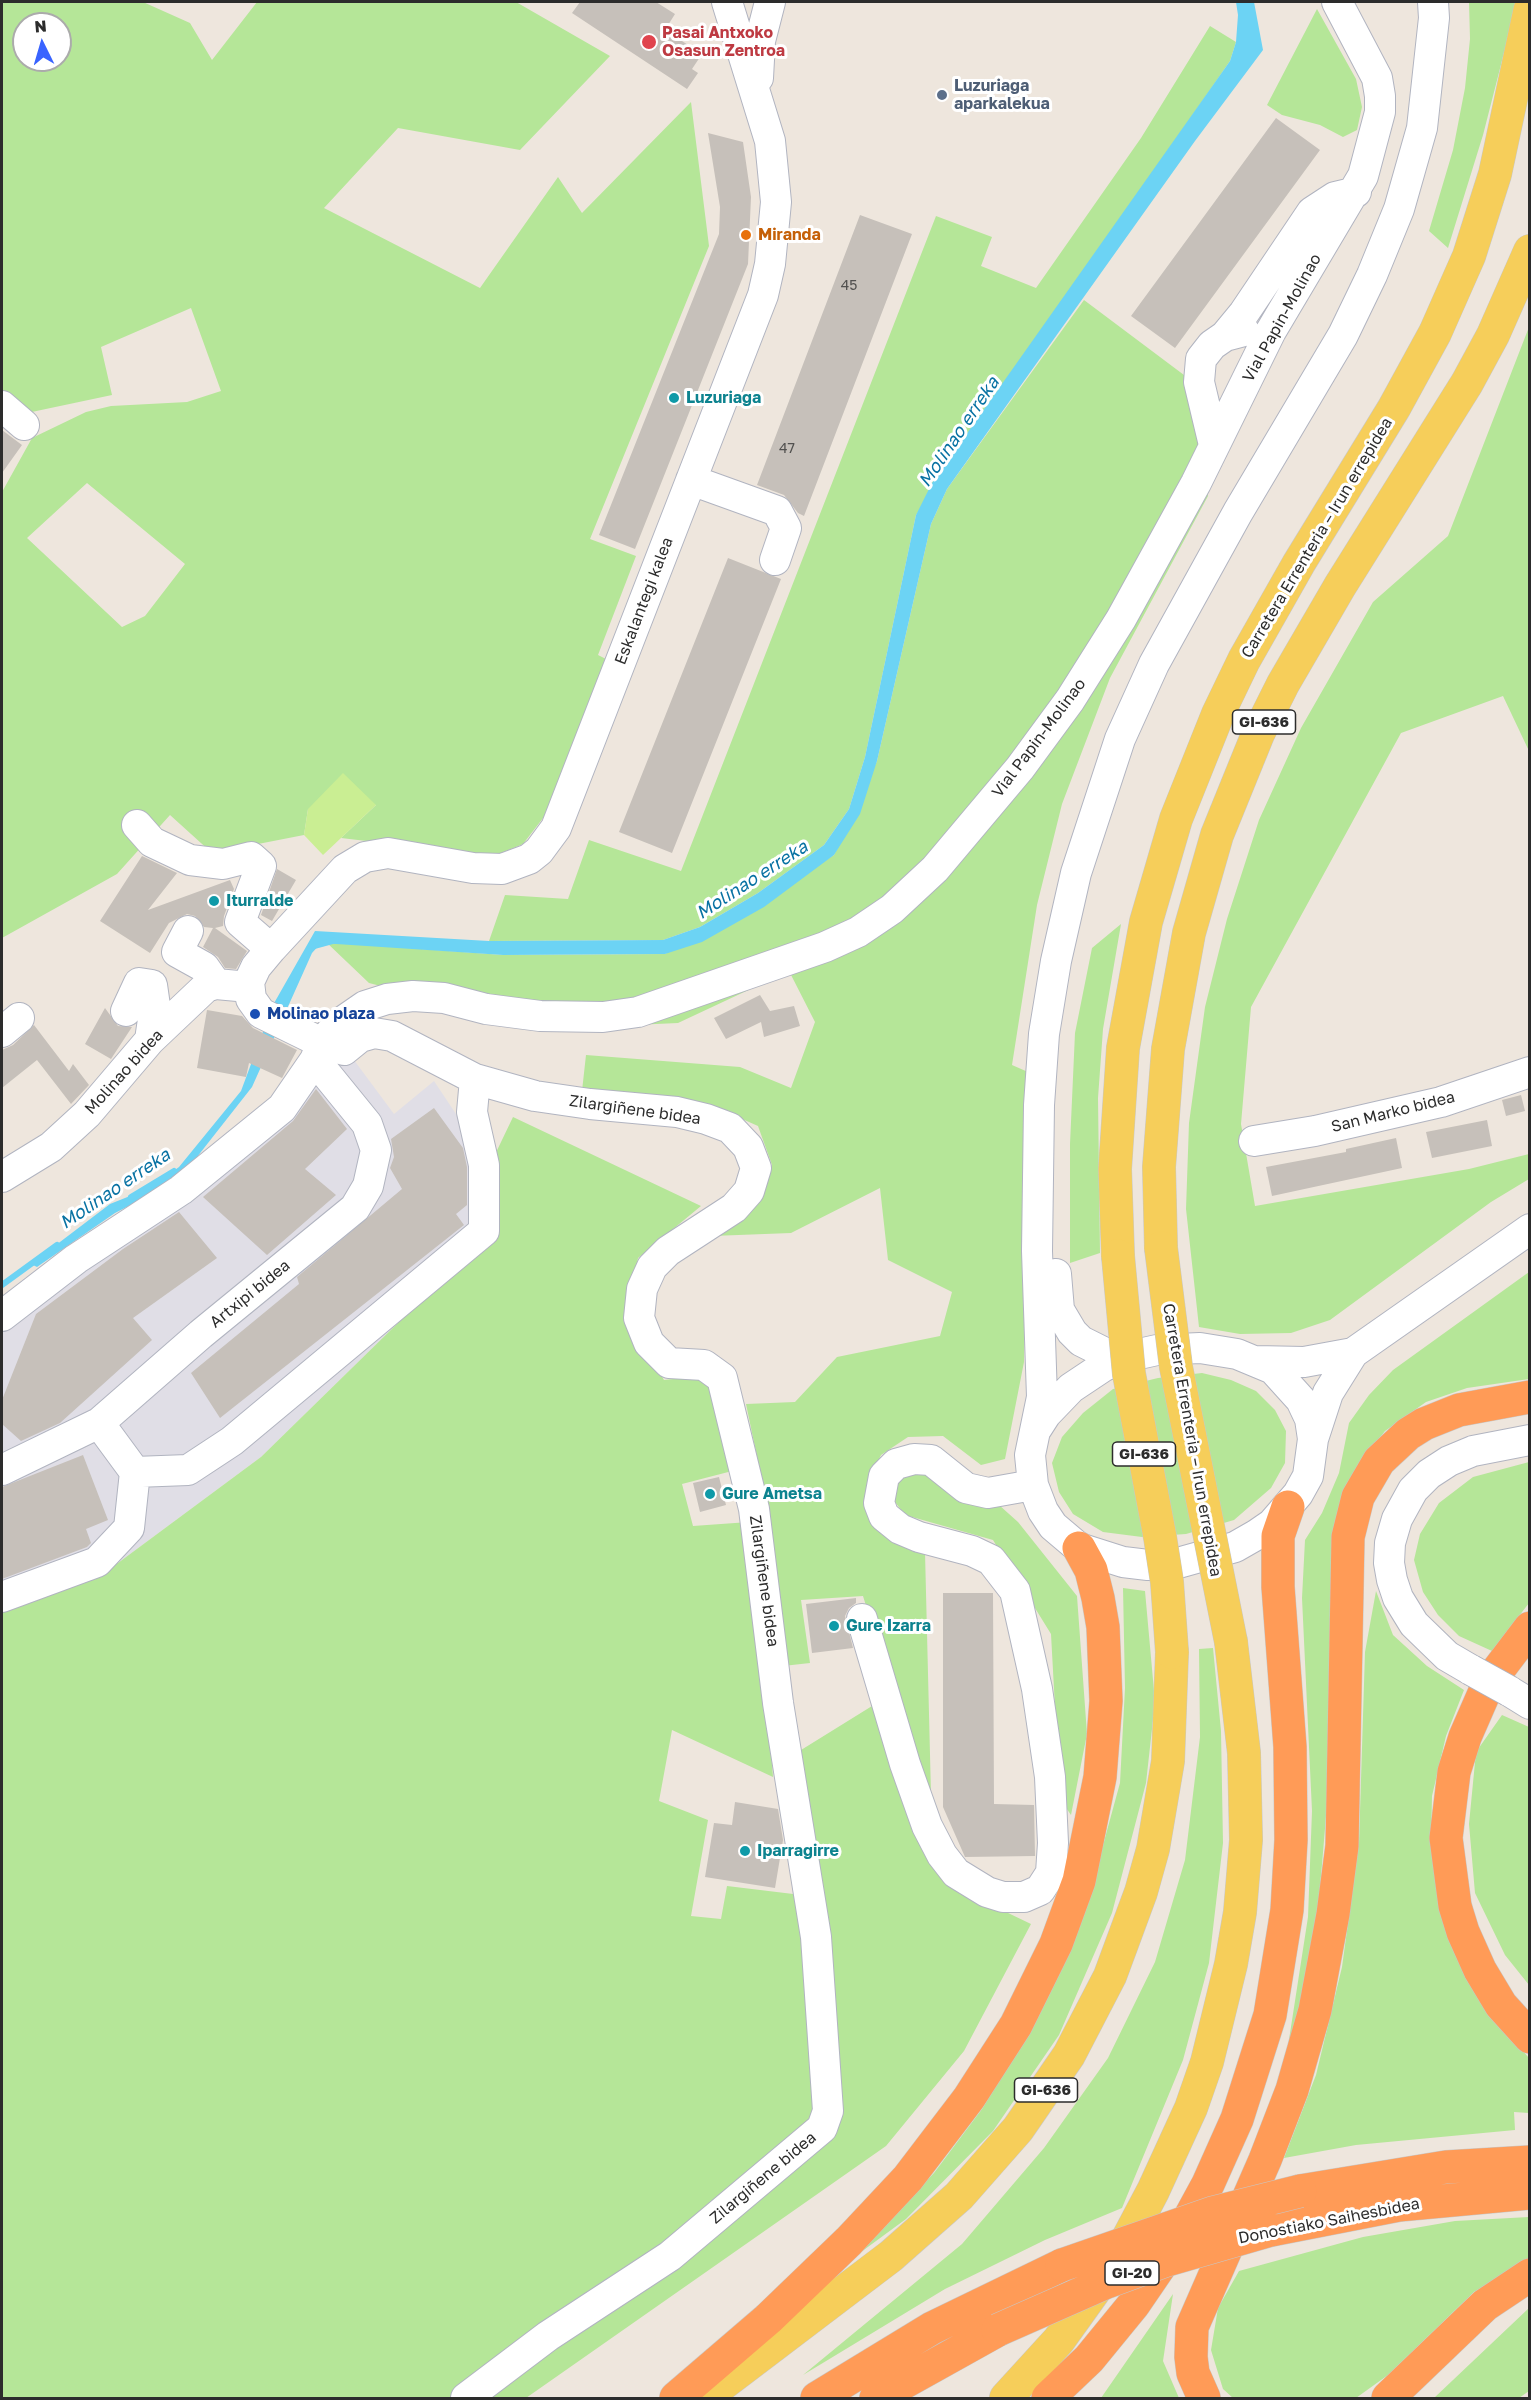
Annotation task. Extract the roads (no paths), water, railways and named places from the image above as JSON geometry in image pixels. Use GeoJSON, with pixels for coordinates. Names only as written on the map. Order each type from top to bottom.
{"type":"FeatureCollection","features":[{"type":"Feature","properties":{"kind":"highway"},"geometry":{"type":"LineString","coordinates":[[1204,2398],[1193,2373],[1192,2327],[1266,2160],[1292,2090],[1315,2010],[1331,1925],[1341,1846],[1348,1537],[1358,1497],[1368,1478],[1386,1454],[1408,1434],[1424,1424],[1459,1410],[1530,1397]]}},
{"type":"Feature","properties":{"kind":"highway"},"geometry":{"type":"LineString","coordinates":[[1048,2398],[1089,2359],[1134,2304],[1177,2241],[1208,2184],[1237,2119],[1270,2015],[1287,1910],[1291,1840],[1290,1748],[1278,1587],[1278,1536],[1288,1507]]}},
{"type":"Feature","properties":{"kind":"highway"},"geometry":{"type":"LineString","coordinates":[[676,2398],[776,2311],[849,2241],[908,2178],[969,2098],[1016,2025],[1056,1944],[1079,1881],[1100,1777],[1106,1701],[1103,1627],[1098,1598],[1091,1570],[1079,1548]]}},
{"type":"Feature","properties":{"kind":"highway"},"geometry":{"type":"LineString","coordinates":[[1530,1628],[1489,1682],[1465,1737],[1454,1772],[1446,1838],[1455,1906],[1463,1932],[1480,1970],[1501,2005],[1530,2037]]}},
{"type":"Feature","properties":{"kind":"highway","name":"Donostiako Saihesbidea"},"geometry":{"type":"LineString","coordinates":[[817,2398],[932,2328],[1062,2265],[1202,2216],[1300,2191],[1436,2168],[1530,2162]]}},
{"type":"Feature","properties":{"kind":"highway","name":"Donostiako Saihesbidea"},"geometry":{"type":"LineString","coordinates":[[876,2398],[998,2330],[1107,2282],[1175,2258],[1271,2230],[1399,2205],[1530,2193]]}},
{"type":"Feature","properties":{"kind":"highway"},"geometry":{"type":"LineString","coordinates":[[1388,2398],[1485,2305],[1530,2275]]}},
{"type":"Feature","properties":{"kind":"main road","name":"Carretera Errenteria – Irun errepidea"},"geometry":{"type":"LineString","coordinates":[[704,2398],[927,2226],[989,2163],[1018,2129],[1063,2064],[1110,1976],[1141,1892],[1153,1849],[1168,1761],[1172,1652],[1162,1548],[1129,1374],[1118,1256],[1115,1169],[1122,1048],[1146,922],[1176,819],[1218,714],[1244,660],[1299,563],[1394,408],[1435,333],[1469,256],[1495,174],[1530,10]]}},
{"type":"Feature","properties":{"kind":"main road","name":"Carretera Errenteria – Irun errepidea"},"geometry":{"type":"LineString","coordinates":[[1006,2398],[1059,2340],[1117,2259],[1153,2191],[1187,2118],[1207,2062],[1232,1964],[1240,1912],[1246,1840],[1244,1753],[1231,1642],[1176,1367],[1161,1248],[1159,1167],[1168,1049],[1189,933],[1217,835],[1258,734],[1283,684],[1340,586],[1467,383],[1493,335],[1530,251]]}},
{"type":"Feature","properties":{"kind":"street"},"geometry":{"type":"LineString","coordinates":[[728,2],[748,10],[761,7],[769,2]]}},
{"type":"Feature","properties":{"kind":"street","name":"Eskalantegi kalea"},"geometry":{"type":"LineString","coordinates":[[249,987],[256,967],[271,949],[345,869],[365,857],[400,854],[487,870],[516,866],[539,851],[556,828],[763,295],[770,264],[775,233],[774,171],[758,96],[728,2]]}},
{"type":"Feature","properties":{"kind":"street"},"geometry":{"type":"LineString","coordinates":[[758,96],[760,41],[769,2]]}},
{"type":"Feature","properties":{"kind":"street","name":"Vial Papin-Molinao"},"geometry":{"type":"LineString","coordinates":[[318,1052],[336,1026],[365,1006],[387,999],[413,996],[444,998],[486,1009],[540,1016],[603,1017],[638,1012],[825,947],[867,926],[913,892],[1020,768],[1070,700],[1121,619],[1196,483],[1271,331],[1356,192],[1369,160],[1380,112],[1380,96],[1377,78],[1337,2]]}},
{"type":"Feature","properties":{"kind":"street"},"geometry":{"type":"LineString","coordinates":[[1130,1356],[1107,1354],[1081,1341],[1049,1298],[1036,1162],[1044,1034],[1056,961],[1073,884],[1096,804],[1120,740],[1154,664],[1238,512],[1343,335],[1372,275],[1399,209],[1422,128],[1434,18],[1433,2]]}},
{"type":"Feature","properties":{"kind":"street"},"geometry":{"type":"LineString","coordinates":[[1450,2],[1451,50],[1438,132],[1415,215],[1388,282],[1356,346],[1247,530],[1169,673],[1132,756],[1095,868],[1072,964],[1060,1058],[1042,1397],[1031,1444],[1030,1471],[1043,1511],[1053,1526],[1079,1548],[1123,1562],[1178,1563],[1235,1547],[1272,1524],[1288,1507],[1308,1476],[1313,1439],[1328,1393],[1353,1353],[1530,1229]]}},
{"type":"Feature","properties":{"kind":"street"},"geometry":{"type":"LineString","coordinates":[[1214,445],[1198,382],[1201,359],[1212,345],[1225,336],[1244,313],[1312,212],[1335,197],[1356,192]]}},
{"type":"Feature","properties":{"kind":"street"},"geometry":{"type":"LineString","coordinates":[[1225,336],[1248,330],[1271,331]]}},
{"type":"Feature","properties":{"kind":"street"},"geometry":{"type":"LineString","coordinates":[[2,406],[24,425]]}},
{"type":"Feature","properties":{"kind":"street"},"geometry":{"type":"LineString","coordinates":[[690,480],[777,511],[786,528],[775,560]]}},
{"type":"Feature","properties":{"kind":"street"},"geometry":{"type":"LineString","coordinates":[[137,825],[152,842],[190,860],[223,864],[252,857],[261,866],[240,922],[271,949]]}},
{"type":"Feature","properties":{"kind":"street"},"geometry":{"type":"LineString","coordinates":[[188,931],[177,952],[204,968],[216,984],[249,987]]}},
{"type":"Feature","properties":{"kind":"street"},"geometry":{"type":"LineString","coordinates":[[126,1011],[139,983],[152,985],[155,1006],[150,1040]]}},
{"type":"Feature","properties":{"kind":"street","name":"Molinao bidea"},"geometry":{"type":"LineString","coordinates":[[2,1177],[51,1147],[87,1114],[150,1040],[202,990],[216,984]]}},
{"type":"Feature","properties":{"kind":"street","name":"Artxipi bidea"},"geometry":{"type":"LineString","coordinates":[[2,1470],[99,1424],[201,1334],[355,1208],[368,1186],[376,1150],[367,1124],[318,1052],[255,1007],[249,987]]}},
{"type":"Feature","properties":{"kind":"street","name":"Zilargiñene bidea"},"geometry":{"type":"LineString","coordinates":[[318,1052],[331,1048],[344,1050],[360,1037],[374,1033],[392,1036],[475,1078],[535,1096],[677,1112],[706,1119],[730,1128],[748,1146],[756,1168],[749,1191],[734,1208],[668,1251],[652,1267],[642,1289],[639,1318],[649,1343],[669,1363],[704,1365],[722,1378],[754,1509],[778,1703],[816,1937],[828,2111],[822,2128],[670,2256],[548,2336],[466,2398]]}},
{"type":"Feature","properties":{"kind":"street"},"geometry":{"type":"LineString","coordinates":[[2,1316],[76,1259],[181,1190],[282,1108],[318,1052]]}},
{"type":"Feature","properties":{"kind":"street","name":"San Marko bidea"},"geometry":{"type":"LineString","coordinates":[[1254,1141],[1315,1131],[1441,1102],[1530,1072]]}},
{"type":"Feature","properties":{"kind":"street"},"geometry":{"type":"LineString","coordinates":[[135,1472],[188,1470],[232,1441],[484,1231],[484,1165],[472,1112],[475,1078]]}},
{"type":"Feature","properties":{"kind":"street"},"geometry":{"type":"LineString","coordinates":[[1031,1444],[1046,1414],[1071,1388],[1104,1366],[1130,1356],[1157,1350],[1200,1348],[1256,1361],[1304,1362],[1353,1353]]}},
{"type":"Feature","properties":{"kind":"street"},"geometry":{"type":"LineString","coordinates":[[1256,1361],[1273,1369],[1301,1401],[1310,1419],[1313,1439]]}},
{"type":"Feature","properties":{"kind":"street"},"geometry":{"type":"LineString","coordinates":[[2,1597],[97,1562],[129,1528],[135,1472],[99,1424]]}},
{"type":"Feature","properties":{"kind":"street"},"geometry":{"type":"LineString","coordinates":[[1519,1698],[1447,1656],[1414,1623],[1398,1598],[1389,1563],[1390,1543],[1402,1509],[1413,1490],[1429,1474],[1449,1461],[1473,1451],[1530,1440]]}},
{"type":"Feature","properties":{"kind":"street"},"geometry":{"type":"LineString","coordinates":[[862,1619],[905,1764],[927,1826],[942,1855],[956,1873],[987,1892],[1003,1897],[1024,1897],[1040,1890],[1051,1873],[1053,1843],[1050,1777],[1037,1689],[1015,1591],[992,1560],[972,1551],[919,1538],[900,1529],[884,1516],[879,1503],[884,1476],[896,1464],[914,1459],[931,1460],[966,1488],[988,1492],[1033,1485]]}},
{"type":"Feature","properties":{"kind":"water"},"geometry":{"type":"Polygon","coordinates":[[[1236,2],[1254,2],[1263,50],[1195,141],[947,489],[931,524],[877,761],[860,814],[834,855],[764,907],[702,942],[665,954],[503,955],[321,943],[312,953],[252,1087],[186,1171],[164,1188],[115,1213],[37,1267],[31,1264],[110,1204],[150,1188],[179,1167],[241,1091],[273,1005],[315,931],[489,941],[663,940],[700,927],[758,893],[824,845],[849,809],[865,757],[916,515],[932,483],[1230,61],[1236,42],[1238,15],[1236,2]]]}},
{"type":"Feature","properties":{"kind":"waterway","name":"Molinao erreka"},"geometry":{"type":"LineString","coordinates":[[314,946],[336,940]]}},
{"type":"Feature","properties":{"kind":"waterway","name":"Molinao erreka"},"geometry":{"type":"LineString","coordinates":[[131,1197],[174,1171]]}},
{"type":"Feature","properties":{"kind":"waterway","name":"Molinao erreka"},"geometry":{"type":"LineString","coordinates":[[2,1285],[57,1245]]}},
{"type":"Feature","properties":{"kind":"place","name":"Pasai Antxoko Osasun Zentroa"},"geometry":{"type":"Point","coordinates":[649,42]}},
{"type":"Feature","properties":{"kind":"place","name":"Luzuriaga aparkalekua"},"geometry":{"type":"Point","coordinates":[942,95]}},
{"type":"Feature","properties":{"kind":"place","name":"Miranda"},"geometry":{"type":"Point","coordinates":[746,235]}},
{"type":"Feature","properties":{"kind":"place","name":"Luzuriaga"},"geometry":{"type":"Point","coordinates":[674,398]}},
{"type":"Feature","properties":{"kind":"place","name":"Iturralde"},"geometry":{"type":"Point","coordinates":[214,901]}},
{"type":"Feature","properties":{"kind":"place","name":"Molinao plaza"},"geometry":{"type":"Point","coordinates":[255,1014]}},
{"type":"Feature","properties":{"kind":"place","name":"Gure Ametsa"},"geometry":{"type":"Point","coordinates":[710,1494]}},
{"type":"Feature","properties":{"kind":"place","name":"Gure Izarra"},"geometry":{"type":"Point","coordinates":[834,1626]}},
{"type":"Feature","properties":{"kind":"place","name":"Iparragirre"},"geometry":{"type":"Point","coordinates":[745,1851]}}]}
